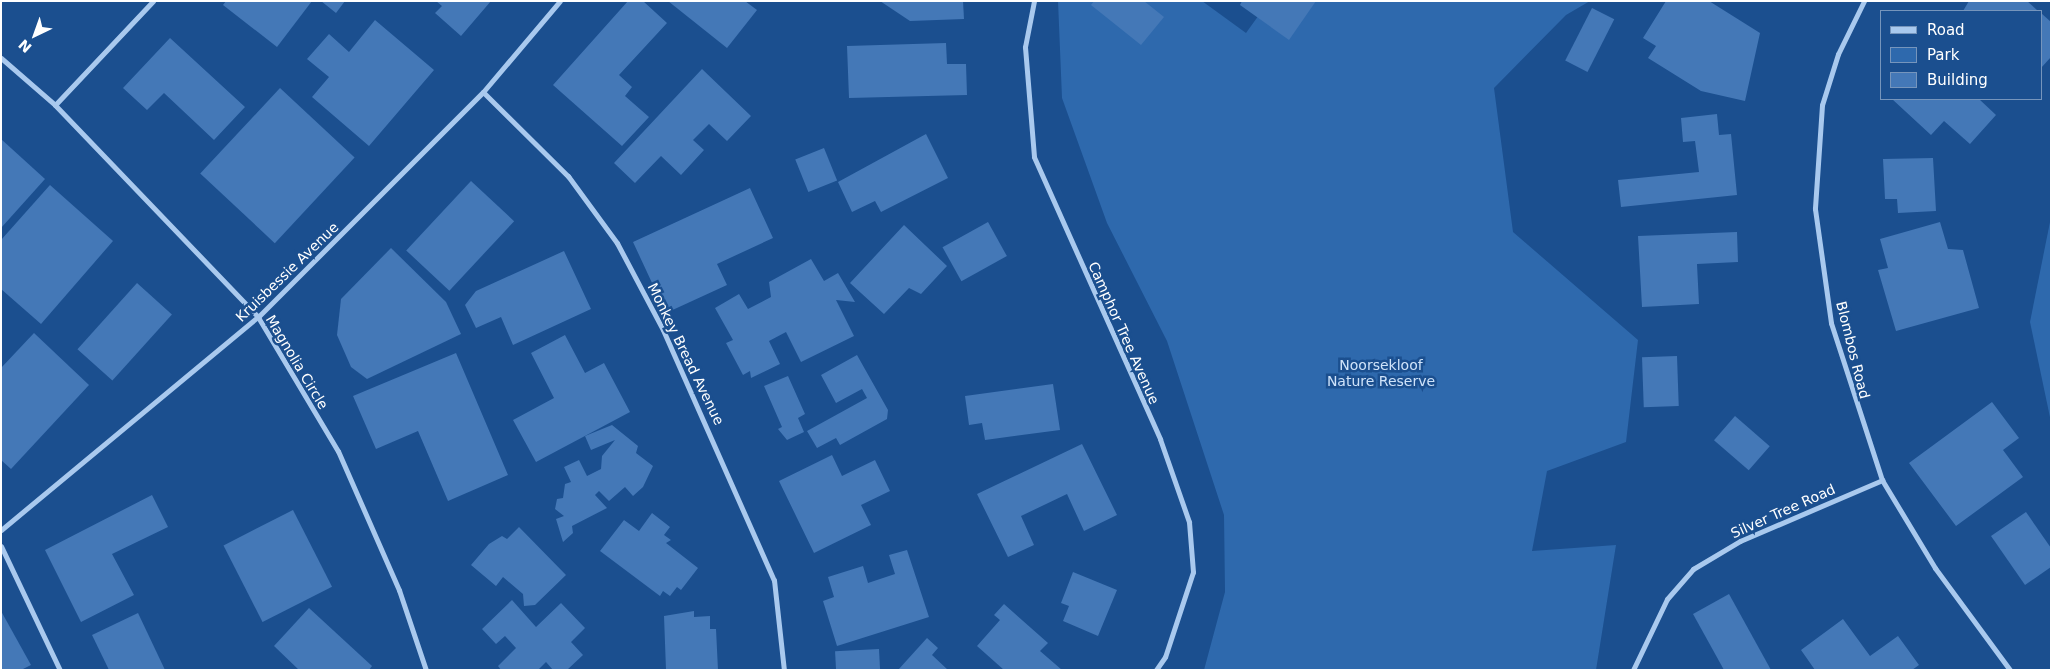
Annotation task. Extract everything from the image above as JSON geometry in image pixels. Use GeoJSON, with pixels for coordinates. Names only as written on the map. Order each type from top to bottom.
{"type":"FeatureCollection","features":[{"type":"Feature","properties":{"kind":"street"},"geometry":{"type":"LineString","coordinates":[[55,105],[153,1]]}},
{"type":"Feature","properties":{"kind":"street","name":"Kruisbessie Avenue"},"geometry":{"type":"LineString","coordinates":[[1,530],[258,318],[484,92],[560,1]]}},
{"type":"Feature","properties":{"kind":"street","name":"Camphor Tree Avenue"},"geometry":{"type":"LineString","coordinates":[[1034,1],[1025,47],[1034,157],[1160,439],[1189,522],[1193,572],[1168,647],[1156,670]]}},
{"type":"Feature","properties":{"kind":"street","name":"Blombos Road"},"geometry":{"type":"LineString","coordinates":[[1864,1],[1838,54],[1822,105],[1815,209],[1831,323],[1882,480],[1935,568],[2010,670]]}},
{"type":"Feature","properties":{"kind":"street","name":"Magnolia Circle"},"geometry":{"type":"LineString","coordinates":[[1,58],[55,105],[258,318],[338,451],[399,590],[426,670]]}},
{"type":"Feature","properties":{"kind":"street","name":"Monkey Bread Avenue"},"geometry":{"type":"LineString","coordinates":[[484,92],[568,176],[617,243],[663,330],[774,580],[784,670]]}},
{"type":"Feature","properties":{"kind":"street","name":"Silver Tree Road"},"geometry":{"type":"LineString","coordinates":[[1633,670],[1666,598],[1693,569],[1740,541],[1882,480]]}},
{"type":"Feature","properties":{"kind":"street"},"geometry":{"type":"LineString","coordinates":[[1,546],[60,670]]}},
{"type":"Feature","properties":{"kind":"green space","name":"Noorsekloof Nature Reserve"},"geometry":{"type":"Polygon","coordinates":[[[1058,1],[1202,1],[1246,33],[1269,1],[1590,1],[1566,15],[1494,88],[1513,232],[1638,340],[1626,442],[1547,471],[1532,551],[1616,545],[1596,670],[1204,670],[1225,592],[1224,515],[1167,341],[1107,223],[1062,98],[1058,1]]]}},
{"type":"Feature","properties":{"kind":"green space"},"geometry":{"type":"Polygon","coordinates":[[[2051,217],[2051,422],[2030,322],[2051,217]]]}},
{"type":"Feature","properties":{"kind":"building"},"geometry":{"type":"Polygon","coordinates":[[[226,1],[312,1],[277,47],[223,5],[226,1]]]}},
{"type":"Feature","properties":{"kind":"building"},"geometry":{"type":"Polygon","coordinates":[[[321,1],[345,1],[336,13],[321,1]]]}},
{"type":"Feature","properties":{"kind":"building"},"geometry":{"type":"Polygon","coordinates":[[[436,1],[491,1],[461,36],[435,13],[442,6],[436,1]]]}},
{"type":"Feature","properties":{"kind":"building"},"geometry":{"type":"Polygon","coordinates":[[[628,1],[643,1],[667,23],[619,75],[632,87],[625,96],[649,117],[622,146],[553,85],[628,1]]]}},
{"type":"Feature","properties":{"kind":"building"},"geometry":{"type":"Polygon","coordinates":[[[668,1],[745,1],[757,10],[727,48],[668,1]]]}},
{"type":"Feature","properties":{"kind":"building"},"geometry":{"type":"Polygon","coordinates":[[[880,1],[963,1],[964,19],[910,21],[880,1]]]}},
{"type":"Feature","properties":{"kind":"building"},"geometry":{"type":"Polygon","coordinates":[[[1094,1],[1144,1],[1164,17],[1141,45],[1091,5],[1094,1]]]}},
{"type":"Feature","properties":{"kind":"building"},"geometry":{"type":"Polygon","coordinates":[[[1242,1],[1316,1],[1289,40],[1240,5],[1242,1]]]}},
{"type":"Feature","properties":{"kind":"building"},"geometry":{"type":"Polygon","coordinates":[[[1666,1],[1709,1],[1760,33],[1745,101],[1701,91],[1648,58],[1656,46],[1643,38],[1666,1]]]}},
{"type":"Feature","properties":{"kind":"building"},"geometry":{"type":"Polygon","coordinates":[[[1969,1],[2027,1],[2037,10],[1964,10],[1969,1]]]}},
{"type":"Feature","properties":{"kind":"building"},"geometry":{"type":"Polygon","coordinates":[[[1592,8],[1614,19],[1587,72],[1565,61],[1592,8]]]}},
{"type":"Feature","properties":{"kind":"building"},"geometry":{"type":"Polygon","coordinates":[[[2042,14],[2051,22],[2051,57],[2042,67],[2042,14]]]}},
{"type":"Feature","properties":{"kind":"building"},"geometry":{"type":"Polygon","coordinates":[[[375,20],[434,70],[369,146],[312,97],[329,77],[307,59],[329,34],[349,52],[375,20]]]}},
{"type":"Feature","properties":{"kind":"building"},"geometry":{"type":"Polygon","coordinates":[[[170,38],[245,107],[214,140],[164,93],[147,110],[123,88],[170,38]]]}},
{"type":"Feature","properties":{"kind":"building"},"geometry":{"type":"Polygon","coordinates":[[[946,43],[947,64],[966,64],[967,95],[849,98],[847,46],[946,43]]]}},
{"type":"Feature","properties":{"kind":"building"},"geometry":{"type":"Polygon","coordinates":[[[702,69],[751,116],[727,141],[709,124],[693,140],[704,150],[681,175],[661,156],[635,183],[614,163],[702,69]]]}},
{"type":"Feature","properties":{"kind":"building"},"geometry":{"type":"Polygon","coordinates":[[[280,88],[355,158],[275,243],[200,174],[280,88]]]}},
{"type":"Feature","properties":{"kind":"building"},"geometry":{"type":"Polygon","coordinates":[[[1893,100],[1980,100],[1996,115],[1970,144],[1944,121],[1931,135],[1893,100]]]}},
{"type":"Feature","properties":{"kind":"building"},"geometry":{"type":"Polygon","coordinates":[[[1717,114],[1719,135],[1731,134],[1737,195],[1621,207],[1618,180],[1699,172],[1695,141],[1683,142],[1681,118],[1717,114]]]}},
{"type":"Feature","properties":{"kind":"building"},"geometry":{"type":"Polygon","coordinates":[[[926,134],[948,178],[881,212],[875,201],[852,212],[838,182],[926,134]]]}},
{"type":"Feature","properties":{"kind":"building"},"geometry":{"type":"Polygon","coordinates":[[[1,139],[45,179],[1,228],[1,139]]]}},
{"type":"Feature","properties":{"kind":"building"},"geometry":{"type":"Polygon","coordinates":[[[824,148],[837,180],[808,192],[795,160],[824,148]]]}},
{"type":"Feature","properties":{"kind":"building"},"geometry":{"type":"Polygon","coordinates":[[[1933,158],[1936,211],[1898,213],[1897,199],[1885,199],[1883,159],[1933,158]]]}},
{"type":"Feature","properties":{"kind":"building"},"geometry":{"type":"Polygon","coordinates":[[[471,181],[514,221],[449,291],[406,250],[471,181]]]}},
{"type":"Feature","properties":{"kind":"building"},"geometry":{"type":"Polygon","coordinates":[[[50,185],[113,241],[41,324],[1,289],[1,240],[50,185]]]}},
{"type":"Feature","properties":{"kind":"building"},"geometry":{"type":"Polygon","coordinates":[[[750,188],[773,238],[717,264],[727,285],[666,313],[633,242],[750,188]]]}},
{"type":"Feature","properties":{"kind":"building"},"geometry":{"type":"Polygon","coordinates":[[[988,222],[1007,256],[961,281],[943,247],[988,222]]]}},
{"type":"Feature","properties":{"kind":"building"},"geometry":{"type":"Polygon","coordinates":[[[1940,222],[1948,249],[1963,250],[1979,308],[1896,331],[1878,270],[1888,268],[1880,239],[1940,222]]]}},
{"type":"Feature","properties":{"kind":"building"},"geometry":{"type":"Polygon","coordinates":[[[904,225],[947,266],[921,294],[909,288],[884,314],[850,283],[904,225]]]}},
{"type":"Feature","properties":{"kind":"building"},"geometry":{"type":"Polygon","coordinates":[[[1737,232],[1738,262],[1697,264],[1699,304],[1642,307],[1638,236],[1737,232]]]}},
{"type":"Feature","properties":{"kind":"building"},"geometry":{"type":"Polygon","coordinates":[[[391,248],[446,302],[461,334],[367,379],[351,367],[337,335],[341,299],[391,248]]]}},
{"type":"Feature","properties":{"kind":"building"},"geometry":{"type":"Polygon","coordinates":[[[564,251],[591,309],[513,345],[501,317],[476,328],[465,305],[476,291],[564,251]]]}},
{"type":"Feature","properties":{"kind":"building"},"geometry":{"type":"Polygon","coordinates":[[[811,259],[824,281],[838,273],[855,302],[836,300],[854,336],[801,362],[786,332],[769,341],[780,364],[751,378],[750,371],[743,375],[726,343],[733,340],[715,308],[739,294],[748,309],[771,297],[769,282],[811,259]]]}},
{"type":"Feature","properties":{"kind":"building"},"geometry":{"type":"Polygon","coordinates":[[[137,283],[172,314],[112,381],[77,349],[137,283]]]}},
{"type":"Feature","properties":{"kind":"building"},"geometry":{"type":"Polygon","coordinates":[[[34,333],[89,385],[11,469],[1,460],[1,368],[34,333]]]}},
{"type":"Feature","properties":{"kind":"building"},"geometry":{"type":"Polygon","coordinates":[[[565,335],[585,373],[604,363],[630,412],[536,462],[513,420],[554,398],[531,353],[565,335]]]}},
{"type":"Feature","properties":{"kind":"building"},"geometry":{"type":"Polygon","coordinates":[[[456,353],[508,475],[448,501],[418,431],[376,449],[353,396],[456,353]]]}},
{"type":"Feature","properties":{"kind":"building"},"geometry":{"type":"Polygon","coordinates":[[[857,355],[888,410],[887,419],[840,445],[836,438],[817,448],[807,431],[867,398],[862,389],[836,403],[821,375],[857,355]]]}},
{"type":"Feature","properties":{"kind":"building"},"geometry":{"type":"Polygon","coordinates":[[[1677,356],[1679,406],[1644,407],[1642,357],[1677,356]]]}},
{"type":"Feature","properties":{"kind":"building"},"geometry":{"type":"Polygon","coordinates":[[[788,376],[805,414],[798,418],[804,432],[787,440],[778,429],[782,427],[764,386],[788,376]]]}},
{"type":"Feature","properties":{"kind":"building"},"geometry":{"type":"Polygon","coordinates":[[[1053,384],[1060,430],[985,440],[982,423],[969,425],[965,396],[1053,384]]]}},
{"type":"Feature","properties":{"kind":"building"},"geometry":{"type":"Polygon","coordinates":[[[1992,402],[2019,438],[2003,450],[2023,477],[1956,526],[1909,463],[1992,402]]]}},
{"type":"Feature","properties":{"kind":"building"},"geometry":{"type":"Polygon","coordinates":[[[1735,416],[1770,446],[1749,470],[1714,440],[1735,416]]]}},
{"type":"Feature","properties":{"kind":"building"},"geometry":{"type":"Polygon","coordinates":[[[612,425],[638,446],[636,453],[653,466],[643,487],[633,496],[625,487],[609,501],[599,491],[595,495],[607,508],[572,526],[573,533],[563,542],[556,519],[564,516],[555,509],[557,499],[563,498],[565,484],[571,482],[564,467],[579,460],[587,476],[601,469],[602,456],[615,440],[591,450],[585,436],[612,425]]]}},
{"type":"Feature","properties":{"kind":"building"},"geometry":{"type":"Polygon","coordinates":[[[1082,444],[1117,515],[1084,531],[1067,494],[1021,516],[1034,545],[1008,557],[977,494],[1082,444]]]}},
{"type":"Feature","properties":{"kind":"building"},"geometry":{"type":"Polygon","coordinates":[[[832,455],[842,476],[875,460],[890,491],[861,505],[871,525],[814,553],[779,481],[832,455]]]}},
{"type":"Feature","properties":{"kind":"building"},"geometry":{"type":"Polygon","coordinates":[[[152,495],[168,527],[112,554],[134,595],[81,622],[45,550],[152,495]]]}},
{"type":"Feature","properties":{"kind":"building"},"geometry":{"type":"Polygon","coordinates":[[[293,510],[332,587],[263,622],[224,545],[293,510]]]}},
{"type":"Feature","properties":{"kind":"building"},"geometry":{"type":"Polygon","coordinates":[[[2026,512],[2051,548],[2051,567],[2025,585],[1991,536],[2026,512]]]}},
{"type":"Feature","properties":{"kind":"building"},"geometry":{"type":"Polygon","coordinates":[[[652,513],[670,527],[664,535],[671,540],[666,543],[698,568],[681,590],[677,587],[670,596],[663,591],[660,596],[600,551],[624,520],[639,531],[652,513]]]}},
{"type":"Feature","properties":{"kind":"building"},"geometry":{"type":"Polygon","coordinates":[[[519,527],[566,575],[535,605],[524,606],[523,594],[503,577],[496,586],[471,565],[489,544],[502,536],[507,539],[519,527]]]}},
{"type":"Feature","properties":{"kind":"building"},"geometry":{"type":"Polygon","coordinates":[[[907,550],[929,617],[837,646],[823,601],[834,597],[828,577],[863,566],[868,583],[895,574],[889,555],[907,550]]]}},
{"type":"Feature","properties":{"kind":"building"},"geometry":{"type":"Polygon","coordinates":[[[1073,572],[1117,590],[1098,636],[1063,621],[1069,606],[1061,603],[1073,572]]]}},
{"type":"Feature","properties":{"kind":"building"},"geometry":{"type":"Polygon","coordinates":[[[1729,594],[1771,670],[1724,670],[1693,614],[1729,594]]]}},
{"type":"Feature","properties":{"kind":"building"},"geometry":{"type":"Polygon","coordinates":[[[512,600],[536,627],[561,603],[585,628],[571,642],[583,655],[567,670],[553,670],[546,662],[538,670],[501,670],[498,666],[516,648],[505,636],[496,644],[482,629],[512,600]]]}},
{"type":"Feature","properties":{"kind":"building"},"geometry":{"type":"Polygon","coordinates":[[[1004,604],[1048,643],[1040,651],[1062,670],[1004,670],[977,646],[1000,620],[994,615],[1004,604]]]}},
{"type":"Feature","properties":{"kind":"building"},"geometry":{"type":"Polygon","coordinates":[[[309,608],[372,666],[369,670],[299,670],[274,646],[309,608]]]}},
{"type":"Feature","properties":{"kind":"building"},"geometry":{"type":"Polygon","coordinates":[[[1,611],[31,665],[21,670],[1,670],[1,611]]]}},
{"type":"Feature","properties":{"kind":"building"},"geometry":{"type":"Polygon","coordinates":[[[694,611],[694,617],[710,616],[710,629],[716,629],[718,670],[666,670],[664,616],[694,611]]]}},
{"type":"Feature","properties":{"kind":"building"},"geometry":{"type":"Polygon","coordinates":[[[138,613],[165,670],[109,670],[92,635],[138,613]]]}},
{"type":"Feature","properties":{"kind":"building"},"geometry":{"type":"Polygon","coordinates":[[[1843,619],[1870,656],[1898,636],[1919,665],[1912,670],[1815,670],[1801,650],[1843,619]]]}},
{"type":"Feature","properties":{"kind":"building"},"geometry":{"type":"Polygon","coordinates":[[[927,638],[938,648],[932,655],[948,670],[898,670],[927,638]]]}},
{"type":"Feature","properties":{"kind":"building"},"geometry":{"type":"Polygon","coordinates":[[[879,649],[880,670],[836,670],[835,651],[879,649]]]}}]}
